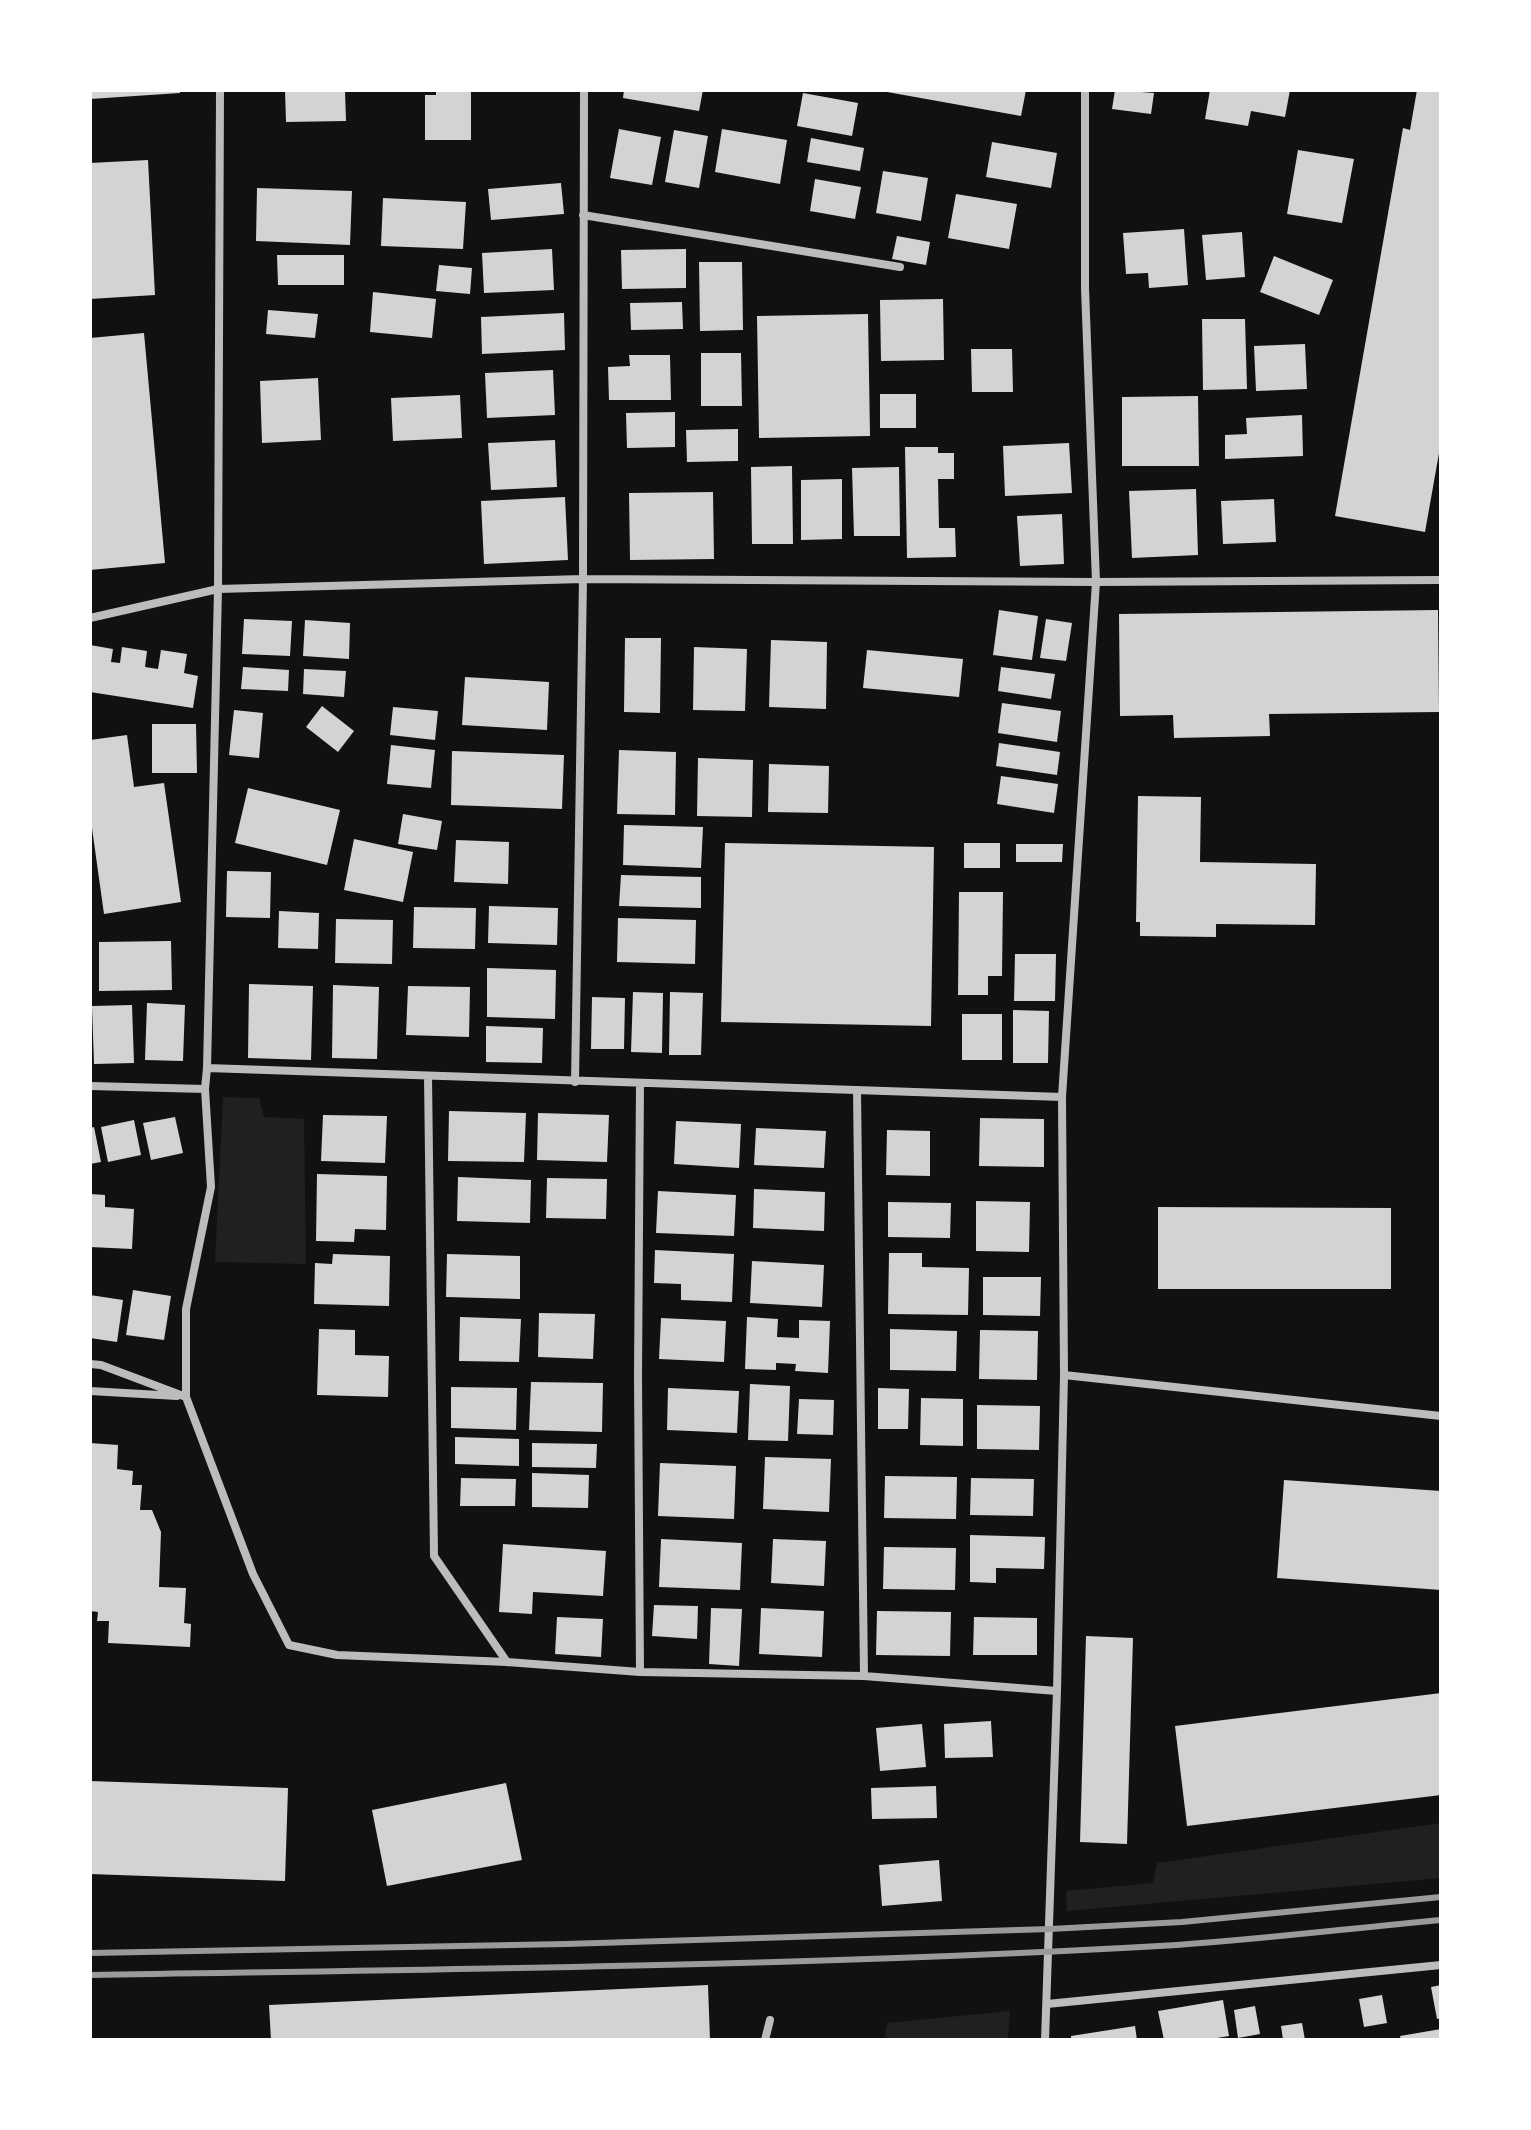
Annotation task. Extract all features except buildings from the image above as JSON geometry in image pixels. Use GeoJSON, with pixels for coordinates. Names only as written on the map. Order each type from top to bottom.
{"type":"FeatureCollection","features":[{"type":"Feature","properties":{"kind":"street"},"geometry":{"type":"LineString","coordinates":[[220,90],[218,589],[205,1089],[211,1187],[186,1309],[186,1397],[253,1574],[289,1645],[337,1655],[507,1662],[640,1672],[864,1676],[1057,1691]]}},
{"type":"Feature","properties":{"kind":"street"},"geometry":{"type":"LineString","coordinates":[[575,1082],[583,579],[584,90]]}},
{"type":"Feature","properties":{"kind":"street"},"geometry":{"type":"LineString","coordinates":[[1045,2040],[1064,1375],[1062,1097],[1096,582],[1085,288],[1085,90]]}},
{"type":"Feature","properties":{"kind":"street"},"geometry":{"type":"LineString","coordinates":[[583,215],[900,267]]}},
{"type":"Feature","properties":{"kind":"street"},"geometry":{"type":"LineString","coordinates":[[90,618],[218,589],[583,579],[1096,582],[1441,580]]}},
{"type":"Feature","properties":{"kind":"street"},"geometry":{"type":"LineString","coordinates":[[207,1068],[1062,1097]]}},
{"type":"Feature","properties":{"kind":"street"},"geometry":{"type":"LineString","coordinates":[[428,1076],[434,1556],[507,1662]]}},
{"type":"Feature","properties":{"kind":"street"},"geometry":{"type":"LineString","coordinates":[[640,1083],[640,1672]]}},
{"type":"Feature","properties":{"kind":"street"},"geometry":{"type":"LineString","coordinates":[[90,1086],[205,1089]]}},
{"type":"Feature","properties":{"kind":"street"},"geometry":{"type":"LineString","coordinates":[[857,1090],[864,1676]]}},
{"type":"Feature","properties":{"kind":"street"},"geometry":{"type":"LineString","coordinates":[[90,1364],[101,1365],[186,1397]]}},
{"type":"Feature","properties":{"kind":"street"},"geometry":{"type":"LineString","coordinates":[[1064,1375],[1441,1416]]}},
{"type":"Feature","properties":{"kind":"street"},"geometry":{"type":"LineString","coordinates":[[90,1391],[186,1397]]}},
{"type":"Feature","properties":{"kind":"street"},"geometry":{"type":"LineString","coordinates":[[1047,2004],[1441,1965]]}},
{"type":"Feature","properties":{"kind":"street"},"geometry":{"type":"LineString","coordinates":[[765,2040],[770,2020]]}},
{"type":"Feature","properties":{"kind":"shaded area"},"geometry":{"type":"Polygon","coordinates":[[[223,1097],[259,1098],[264,1117],[304,1119],[306,1264],[215,1262],[223,1097]]]}},
{"type":"Feature","properties":{"kind":"shaded area"},"geometry":{"type":"Polygon","coordinates":[[[1441,1823],[1441,1878],[1067,1911],[1066,1891],[1153,1883],[1157,1863],[1441,1823]]]}},
{"type":"Feature","properties":{"kind":"shaded area"},"geometry":{"type":"Polygon","coordinates":[[[1010,2011],[1008,2040],[884,2040],[887,2023],[1010,2011]]]}},
{"type":"Feature","properties":{"kind":"railway"},"geometry":{"type":"LineString","coordinates":[[90,1953],[566,1944],[1050,1929],[1182,1922],[1441,1897]]}},
{"type":"Feature","properties":{"kind":"railway"},"geometry":{"type":"LineString","coordinates":[[90,1975],[905,1958],[1177,1945],[1441,1920]]}}]}
